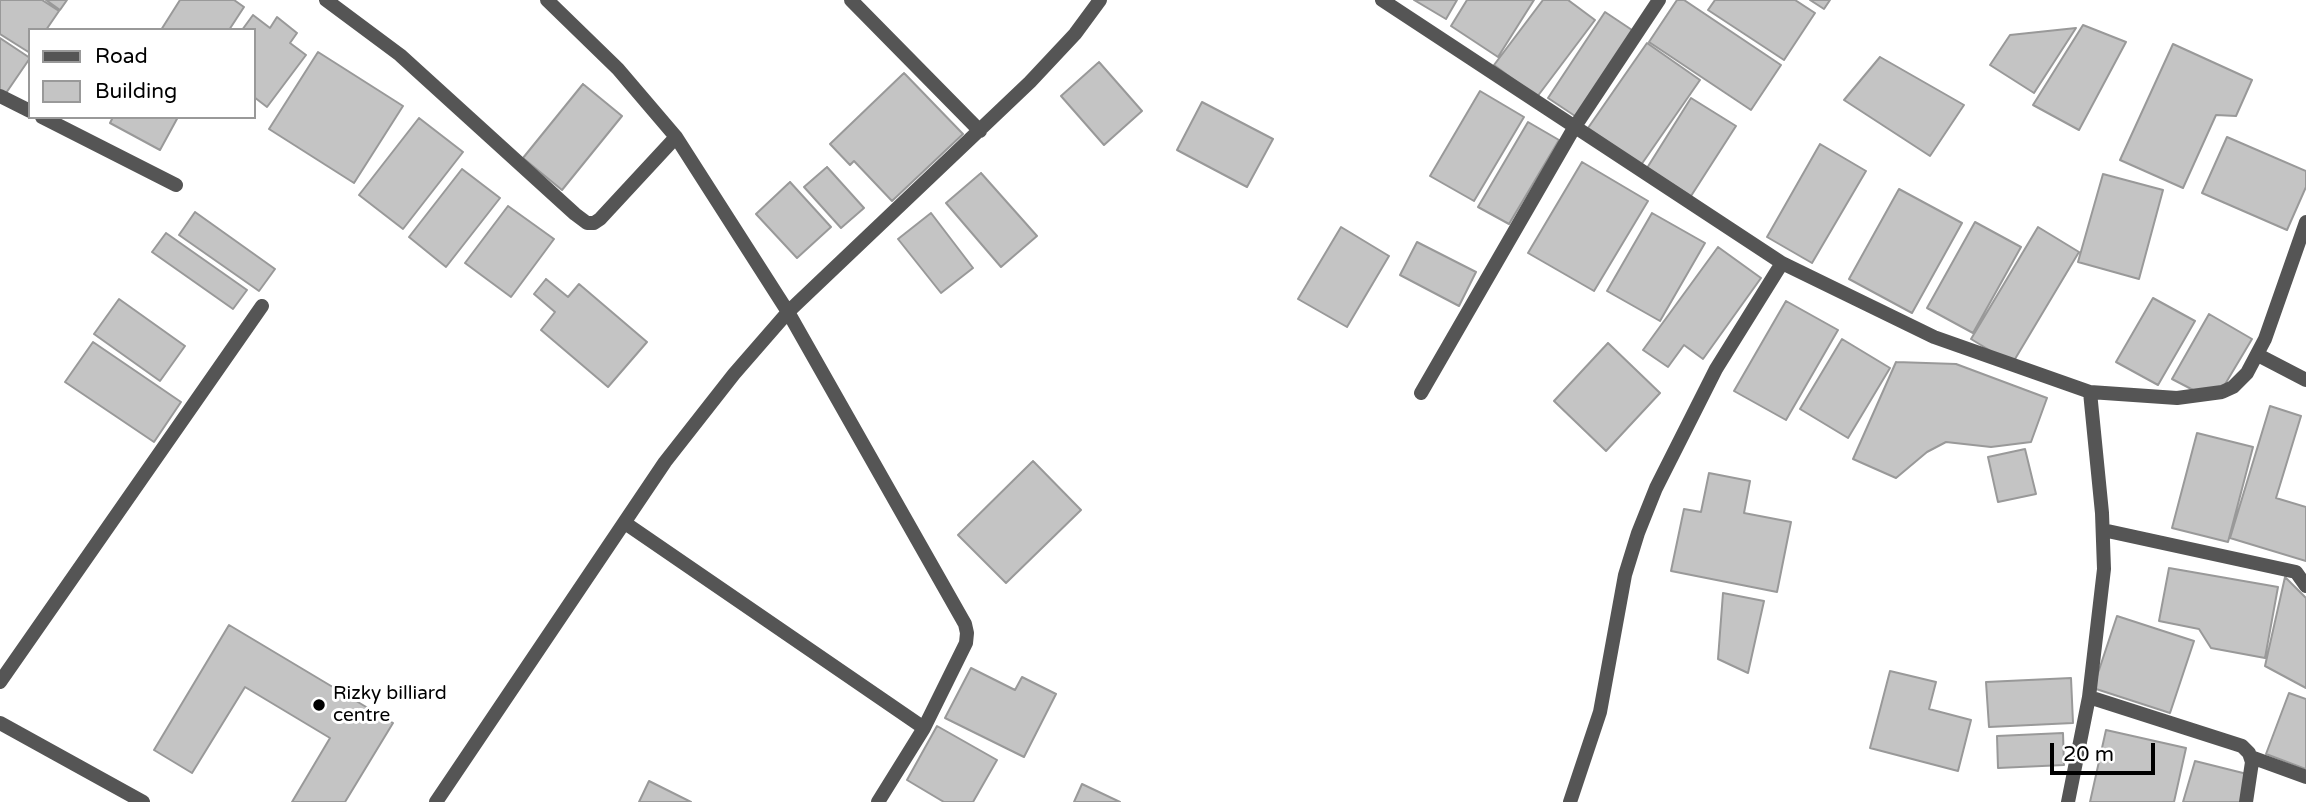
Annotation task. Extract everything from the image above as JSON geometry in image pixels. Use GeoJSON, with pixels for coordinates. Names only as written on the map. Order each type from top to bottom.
{"type":"FeatureCollection","features":[{"type":"Feature","properties":{"kind":"street"},"geometry":{"type":"LineString","coordinates":[[326,0],[400,55],[587,223],[600,219],[676,137]]}},
{"type":"Feature","properties":{"kind":"street"},"geometry":{"type":"LineString","coordinates":[[547,0],[618,69],[676,137],[788,312],[965,624],[966,643],[924,728],[878,802]]}},
{"type":"Feature","properties":{"kind":"street"},"geometry":{"type":"LineString","coordinates":[[851,0],[980,131]]}},
{"type":"Feature","properties":{"kind":"street"},"geometry":{"type":"LineString","coordinates":[[436,802],[665,462],[734,374],[788,312],[1030,82],[1075,34],[1100,0]]}},
{"type":"Feature","properties":{"kind":"street"},"geometry":{"type":"LineString","coordinates":[[1382,0],[1782,263],[1934,337],[2090,392],[2177,398],[2222,392],[2241,380],[2258,355],[2306,222]]}},
{"type":"Feature","properties":{"kind":"street"},"geometry":{"type":"LineString","coordinates":[[1421,393],[1574,128],[1659,0]]}},
{"type":"Feature","properties":{"kind":"street"},"geometry":{"type":"LineString","coordinates":[[0,96],[28,110]]}},
{"type":"Feature","properties":{"kind":"street"},"geometry":{"type":"LineString","coordinates":[[46,119],[176,185]]}},
{"type":"Feature","properties":{"kind":"street"},"geometry":{"type":"LineString","coordinates":[[1570,802],[1600,712],[1625,575],[1647,510],[1716,369],[1782,263]]}},
{"type":"Feature","properties":{"kind":"street"},"geometry":{"type":"LineString","coordinates":[[0,682],[262,306]]}},
{"type":"Feature","properties":{"kind":"street"},"geometry":{"type":"LineString","coordinates":[[2258,355],[2306,380]]}},
{"type":"Feature","properties":{"kind":"street"},"geometry":{"type":"LineString","coordinates":[[2068,802],[2089,697],[2104,569],[2090,392]]}},
{"type":"Feature","properties":{"kind":"street"},"geometry":{"type":"LineString","coordinates":[[625,523],[924,728]]}},
{"type":"Feature","properties":{"kind":"street"},"geometry":{"type":"LineString","coordinates":[[2103,530],[2296,572],[2306,586]]}},
{"type":"Feature","properties":{"kind":"street"},"geometry":{"type":"LineString","coordinates":[[2089,697],[2242,746],[2251,757],[2306,777]]}},
{"type":"Feature","properties":{"kind":"street"},"geometry":{"type":"LineString","coordinates":[[0,723],[144,802]]}},
{"type":"Feature","properties":{"kind":"street"},"geometry":{"type":"LineString","coordinates":[[2246,802],[2251,757]]}},
{"type":"Feature","properties":{"kind":"building"},"geometry":{"type":"Polygon","coordinates":[[[0,0],[42,0],[59,11],[47,28],[28,28],[28,52],[0,34],[0,0]]]}},
{"type":"Feature","properties":{"kind":"building"},"geometry":{"type":"Polygon","coordinates":[[[46,0],[67,0],[60,10],[46,0]]]}},
{"type":"Feature","properties":{"kind":"building"},"geometry":{"type":"Polygon","coordinates":[[[180,0],[234,0],[244,7],[230,28],[162,28],[180,0]]]}},
{"type":"Feature","properties":{"kind":"building"},"geometry":{"type":"Polygon","coordinates":[[[1414,0],[1457,0],[1446,19],[1414,0]]]}},
{"type":"Feature","properties":{"kind":"building"},"geometry":{"type":"Polygon","coordinates":[[[1467,0],[1534,0],[1498,57],[1451,26],[1467,0]]]}},
{"type":"Feature","properties":{"kind":"building"},"geometry":{"type":"Polygon","coordinates":[[[1543,0],[1568,0],[1595,20],[1537,97],[1494,65],[1543,0]]]}},
{"type":"Feature","properties":{"kind":"building"},"geometry":{"type":"Polygon","coordinates":[[[1677,0],[1684,0],[1781,65],[1751,110],[1649,42],[1677,0]]]}},
{"type":"Feature","properties":{"kind":"building"},"geometry":{"type":"Polygon","coordinates":[[[1715,0],[1795,0],[1815,13],[1784,60],[1708,10],[1715,0]]]}},
{"type":"Feature","properties":{"kind":"building"},"geometry":{"type":"Polygon","coordinates":[[[1810,0],[1830,0],[1824,9],[1810,0]]]}},
{"type":"Feature","properties":{"kind":"building"},"geometry":{"type":"Polygon","coordinates":[[[1605,12],[1635,32],[1578,118],[1548,98],[1605,12]]]}},
{"type":"Feature","properties":{"kind":"building"},"geometry":{"type":"Polygon","coordinates":[[[253,15],[270,28],[277,17],[297,33],[290,43],[306,55],[267,107],[256,99],[256,28],[243,28],[253,15]]]}},
{"type":"Feature","properties":{"kind":"building"},"geometry":{"type":"Polygon","coordinates":[[[2083,25],[2126,42],[2079,130],[2033,105],[2083,25]]]}},
{"type":"Feature","properties":{"kind":"building"},"geometry":{"type":"Polygon","coordinates":[[[2076,28],[2034,93],[1990,65],[2010,35],[2076,28]]]}},
{"type":"Feature","properties":{"kind":"building"},"geometry":{"type":"Polygon","coordinates":[[[0,38],[28,57],[28,61],[4,96],[0,93],[0,38]]]}},
{"type":"Feature","properties":{"kind":"building"},"geometry":{"type":"Polygon","coordinates":[[[1647,43],[1700,80],[1641,165],[1588,128],[1647,43]]]}},
{"type":"Feature","properties":{"kind":"building"},"geometry":{"type":"Polygon","coordinates":[[[2173,44],[2252,80],[2236,116],[2216,115],[2183,188],[2120,160],[2173,44]]]}},
{"type":"Feature","properties":{"kind":"building"},"geometry":{"type":"Polygon","coordinates":[[[318,52],[403,106],[354,183],[269,129],[318,52]]]}},
{"type":"Feature","properties":{"kind":"building"},"geometry":{"type":"Polygon","coordinates":[[[1880,57],[1964,105],[1930,156],[1844,100],[1880,57]]]}},
{"type":"Feature","properties":{"kind":"building"},"geometry":{"type":"Polygon","coordinates":[[[1099,62],[1142,111],[1104,145],[1061,96],[1099,62]]]}},
{"type":"Feature","properties":{"kind":"building"},"geometry":{"type":"Polygon","coordinates":[[[904,73],[963,134],[892,201],[854,161],[850,165],[830,144],[904,73]]]}},
{"type":"Feature","properties":{"kind":"building"},"geometry":{"type":"Polygon","coordinates":[[[583,84],[622,116],[562,190],[523,158],[583,84]]]}},
{"type":"Feature","properties":{"kind":"building"},"geometry":{"type":"Polygon","coordinates":[[[1480,91],[1524,117],[1474,201],[1430,176],[1480,91]]]}},
{"type":"Feature","properties":{"kind":"building"},"geometry":{"type":"Polygon","coordinates":[[[1691,98],[1736,126],[1691,196],[1647,168],[1691,98]]]}},
{"type":"Feature","properties":{"kind":"building"},"geometry":{"type":"Polygon","coordinates":[[[1202,102],[1273,139],[1247,187],[1177,150],[1202,102]]]}},
{"type":"Feature","properties":{"kind":"building"},"geometry":{"type":"Polygon","coordinates":[[[419,118],[463,152],[403,229],[359,195],[419,118]]]}},
{"type":"Feature","properties":{"kind":"building"},"geometry":{"type":"Polygon","coordinates":[[[112,119],[177,119],[160,150],[110,123],[112,119]]]}},
{"type":"Feature","properties":{"kind":"building"},"geometry":{"type":"Polygon","coordinates":[[[1528,122],[1559,140],[1509,224],[1478,207],[1528,122]]]}},
{"type":"Feature","properties":{"kind":"building"},"geometry":{"type":"Polygon","coordinates":[[[2227,137],[2306,171],[2306,187],[2287,230],[2202,193],[2227,137]]]}},
{"type":"Feature","properties":{"kind":"building"},"geometry":{"type":"Polygon","coordinates":[[[1820,144],[1866,171],[1812,263],[1767,237],[1820,144]]]}},
{"type":"Feature","properties":{"kind":"building"},"geometry":{"type":"Polygon","coordinates":[[[1582,162],[1648,201],[1594,291],[1528,253],[1582,162]]]}},
{"type":"Feature","properties":{"kind":"building"},"geometry":{"type":"Polygon","coordinates":[[[827,167],[864,208],[841,228],[804,187],[827,167]]]}},
{"type":"Feature","properties":{"kind":"building"},"geometry":{"type":"Polygon","coordinates":[[[462,169],[500,198],[446,267],[409,237],[462,169]]]}},
{"type":"Feature","properties":{"kind":"building"},"geometry":{"type":"Polygon","coordinates":[[[981,173],[1037,236],[1001,267],[946,203],[981,173]]]}},
{"type":"Feature","properties":{"kind":"building"},"geometry":{"type":"Polygon","coordinates":[[[2103,174],[2163,190],[2139,279],[2078,262],[2103,174]]]}},
{"type":"Feature","properties":{"kind":"building"},"geometry":{"type":"Polygon","coordinates":[[[790,182],[831,227],[797,258],[756,214],[790,182]]]}},
{"type":"Feature","properties":{"kind":"building"},"geometry":{"type":"Polygon","coordinates":[[[1899,189],[1962,223],[1912,313],[1849,279],[1899,189]]]}},
{"type":"Feature","properties":{"kind":"building"},"geometry":{"type":"Polygon","coordinates":[[[508,206],[554,239],[511,297],[465,263],[508,206]]]}},
{"type":"Feature","properties":{"kind":"building"},"geometry":{"type":"Polygon","coordinates":[[[195,212],[275,269],[259,291],[179,235],[195,212]]]}},
{"type":"Feature","properties":{"kind":"building"},"geometry":{"type":"Polygon","coordinates":[[[931,213],[973,268],[941,293],[898,239],[931,213]]]}},
{"type":"Feature","properties":{"kind":"building"},"geometry":{"type":"Polygon","coordinates":[[[1652,213],[1705,243],[1660,321],[1607,291],[1652,213]]]}},
{"type":"Feature","properties":{"kind":"building"},"geometry":{"type":"Polygon","coordinates":[[[1975,222],[2021,247],[1973,333],[1927,308],[1975,222]]]}},
{"type":"Feature","properties":{"kind":"building"},"geometry":{"type":"Polygon","coordinates":[[[1341,227],[1389,256],[1347,327],[1298,299],[1341,227]]]}},
{"type":"Feature","properties":{"kind":"building"},"geometry":{"type":"Polygon","coordinates":[[[2038,227],[2079,252],[2012,364],[1971,339],[2038,227]]]}},
{"type":"Feature","properties":{"kind":"building"},"geometry":{"type":"Polygon","coordinates":[[[166,233],[247,290],[233,309],[152,252],[166,233]]]}},
{"type":"Feature","properties":{"kind":"building"},"geometry":{"type":"Polygon","coordinates":[[[1417,242],[1476,272],[1459,306],[1400,275],[1417,242]]]}},
{"type":"Feature","properties":{"kind":"building"},"geometry":{"type":"Polygon","coordinates":[[[1718,247],[1761,278],[1703,359],[1684,345],[1668,367],[1643,350],[1718,247]]]}},
{"type":"Feature","properties":{"kind":"building"},"geometry":{"type":"Polygon","coordinates":[[[546,279],[568,297],[579,284],[647,342],[608,387],[541,330],[555,312],[534,294],[546,279]]]}},
{"type":"Feature","properties":{"kind":"building"},"geometry":{"type":"Polygon","coordinates":[[[2153,298],[2195,321],[2158,385],[2116,362],[2153,298]]]}},
{"type":"Feature","properties":{"kind":"building"},"geometry":{"type":"Polygon","coordinates":[[[119,299],[185,346],[160,381],[94,334],[119,299]]]}},
{"type":"Feature","properties":{"kind":"building"},"geometry":{"type":"Polygon","coordinates":[[[1786,301],[1838,330],[1786,420],[1734,391],[1786,301]]]}},
{"type":"Feature","properties":{"kind":"building"},"geometry":{"type":"Polygon","coordinates":[[[2209,314],[2252,339],[2224,386],[2197,392],[2172,379],[2209,314]]]}},
{"type":"Feature","properties":{"kind":"building"},"geometry":{"type":"Polygon","coordinates":[[[1842,339],[1890,368],[1848,438],[1800,409],[1842,339]]]}},
{"type":"Feature","properties":{"kind":"building"},"geometry":{"type":"Polygon","coordinates":[[[93,342],[181,402],[154,442],[65,382],[93,342]]]}},
{"type":"Feature","properties":{"kind":"building"},"geometry":{"type":"Polygon","coordinates":[[[1608,343],[1660,393],[1606,451],[1554,401],[1608,343]]]}},
{"type":"Feature","properties":{"kind":"building"},"geometry":{"type":"Polygon","coordinates":[[[1896,362],[1956,364],[2047,398],[2031,442],[1991,447],[1946,442],[1927,452],[1896,478],[1853,459],[1896,362]]]}},
{"type":"Feature","properties":{"kind":"building"},"geometry":{"type":"Polygon","coordinates":[[[2270,406],[2301,416],[2276,498],[2306,507],[2306,561],[2230,538],[2270,406]]]}},
{"type":"Feature","properties":{"kind":"building"},"geometry":{"type":"Polygon","coordinates":[[[2197,433],[2253,447],[2228,542],[2172,528],[2197,433]]]}},
{"type":"Feature","properties":{"kind":"building"},"geometry":{"type":"Polygon","coordinates":[[[2025,449],[2036,494],[1998,502],[1988,457],[2025,449]]]}},
{"type":"Feature","properties":{"kind":"building"},"geometry":{"type":"Polygon","coordinates":[[[1033,461],[1081,510],[1006,583],[958,535],[1033,461]]]}},
{"type":"Feature","properties":{"kind":"building"},"geometry":{"type":"Polygon","coordinates":[[[1709,473],[1750,481],[1744,513],[1791,522],[1777,592],[1671,571],[1684,509],[1701,512],[1709,473]]]}},
{"type":"Feature","properties":{"kind":"building"},"geometry":{"type":"Polygon","coordinates":[[[2169,568],[2278,587],[2265,658],[2211,648],[2199,629],[2159,621],[2169,568]]]}},
{"type":"Feature","properties":{"kind":"building"},"geometry":{"type":"Polygon","coordinates":[[[2285,577],[2306,598],[2306,688],[2265,666],[2285,577]]]}},
{"type":"Feature","properties":{"kind":"building"},"geometry":{"type":"Polygon","coordinates":[[[1723,593],[1764,601],[1748,673],[1718,659],[1723,593]]]}},
{"type":"Feature","properties":{"kind":"building"},"geometry":{"type":"Polygon","coordinates":[[[2117,616],[2194,641],[2170,713],[2093,688],[2117,616]]]}},
{"type":"Feature","properties":{"kind":"building","name":"Rizky billiard centre"},"geometry":{"type":"Polygon","coordinates":[[[229,625],[393,723],[345,802],[292,802],[330,738],[245,687],[192,773],[154,750],[229,625]]]}},
{"type":"Feature","properties":{"kind":"building"},"geometry":{"type":"Polygon","coordinates":[[[971,668],[1015,690],[1022,677],[1056,694],[1024,757],[945,718],[971,668]]]}},
{"type":"Feature","properties":{"kind":"building"},"geometry":{"type":"Polygon","coordinates":[[[1890,671],[1936,682],[1929,709],[1971,720],[1958,771],[1870,748],[1890,671]]]}},
{"type":"Feature","properties":{"kind":"building"},"geometry":{"type":"Polygon","coordinates":[[[2071,678],[2073,723],[1989,727],[1986,682],[2071,678]]]}},
{"type":"Feature","properties":{"kind":"building"},"geometry":{"type":"Polygon","coordinates":[[[2289,693],[2306,699],[2306,769],[2266,754],[2289,693]]]}},
{"type":"Feature","properties":{"kind":"building"},"geometry":{"type":"Polygon","coordinates":[[[937,726],[997,760],[973,802],[944,802],[907,780],[937,726]]]}},
{"type":"Feature","properties":{"kind":"building"},"geometry":{"type":"Polygon","coordinates":[[[2106,730],[2186,748],[2174,802],[2090,802],[2106,730]]]}},
{"type":"Feature","properties":{"kind":"building"},"geometry":{"type":"Polygon","coordinates":[[[2063,733],[2064,765],[1998,768],[1997,736],[2063,733]]]}},
{"type":"Feature","properties":{"kind":"building"},"geometry":{"type":"Polygon","coordinates":[[[2195,761],[2247,774],[2241,802],[2183,802],[2195,761]]]}},
{"type":"Feature","properties":{"kind":"building"},"geometry":{"type":"Polygon","coordinates":[[[649,781],[691,802],[639,802],[649,781]]]}},
{"type":"Feature","properties":{"kind":"building"},"geometry":{"type":"Polygon","coordinates":[[[1082,784],[1120,802],[1074,802],[1082,784]]]}},
{"type":"Feature","properties":{"kind":"place","name":"Rizky billiard centre"},"geometry":{"type":"Point","coordinates":[319,705]}}]}
